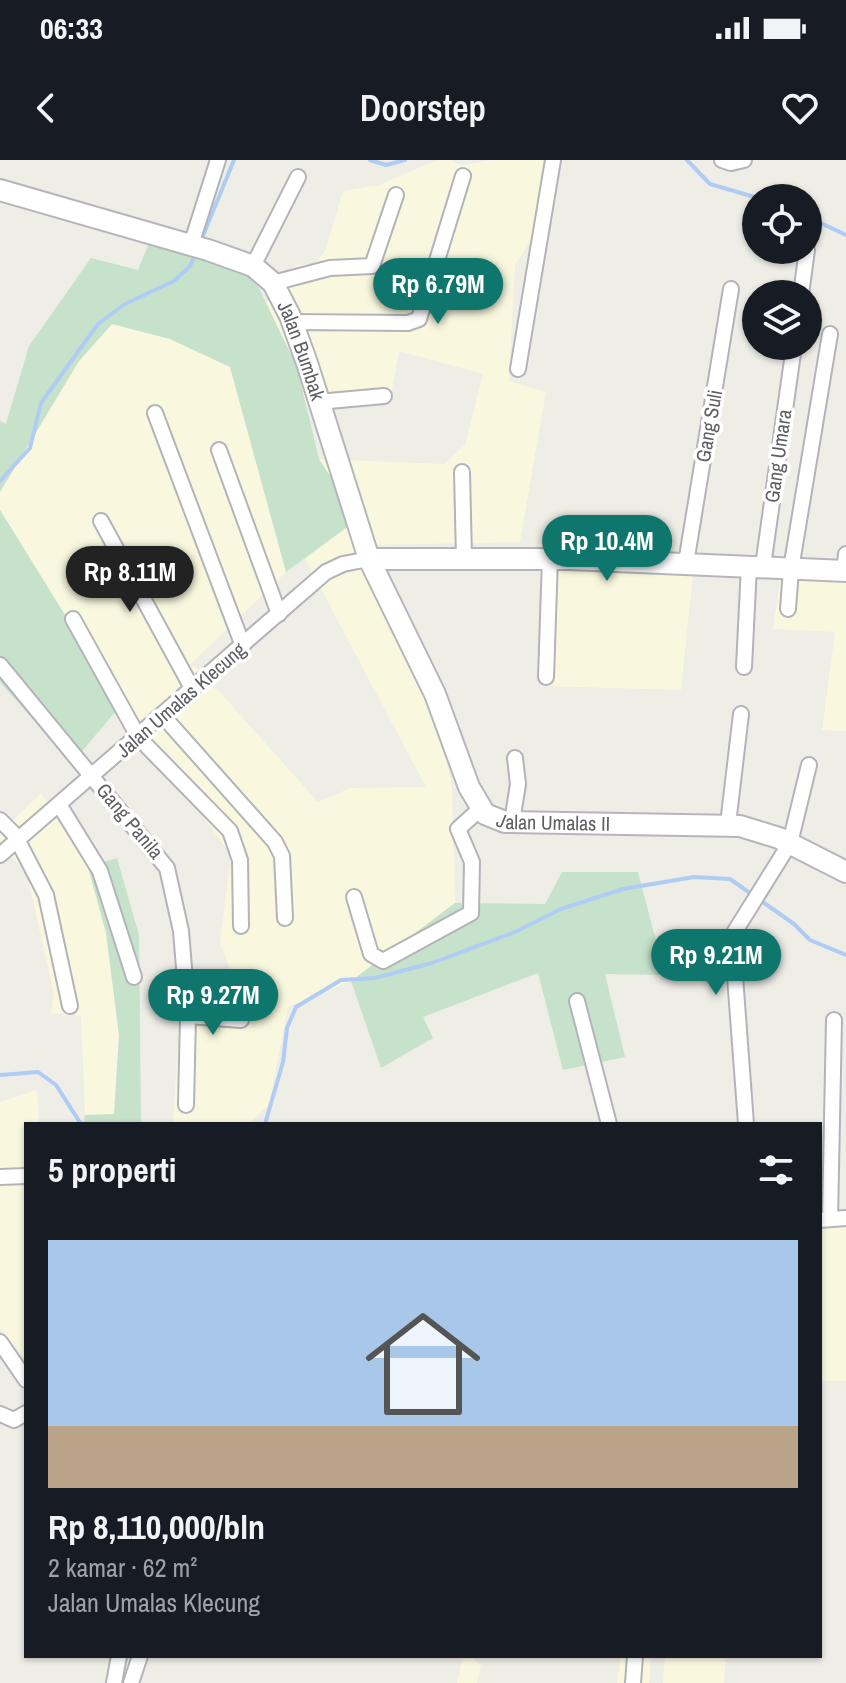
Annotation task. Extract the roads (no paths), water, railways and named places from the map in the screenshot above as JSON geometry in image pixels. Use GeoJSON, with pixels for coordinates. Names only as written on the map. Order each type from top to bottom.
{"type":"FeatureCollection","features":[{"type":"Feature","properties":{"kind":"street"},"geometry":{"type":"LineString","coordinates":[[191,245],[218,160]]}},
{"type":"Feature","properties":{"kind":"street"},"geometry":{"type":"LineString","coordinates":[[518,369],[553,160]]}},
{"type":"Feature","properties":{"kind":"street"},"geometry":{"type":"LineString","coordinates":[[722,160],[731,163],[744,160]]}},
{"type":"Feature","properties":{"kind":"street"},"geometry":{"type":"LineString","coordinates":[[293,322],[408,323],[419,319],[463,176]]}},
{"type":"Feature","properties":{"kind":"street"},"geometry":{"type":"LineString","coordinates":[[253,266],[298,177]]}},
{"type":"Feature","properties":{"kind":"street","name":"Jalan Bumbak"},"geometry":{"type":"LineString","coordinates":[[0,190],[253,266],[273,283],[293,322],[369,559]]}},
{"type":"Feature","properties":{"kind":"street"},"geometry":{"type":"LineString","coordinates":[[273,283],[330,268],[372,266],[396,195]]}},
{"type":"Feature","properties":{"kind":"street","name":"Gang Suli"},"geometry":{"type":"LineString","coordinates":[[686,563],[731,289]]}},
{"type":"Feature","properties":{"kind":"street"},"geometry":{"type":"LineString","coordinates":[[788,609],[791,569],[830,334]]}},
{"type":"Feature","properties":{"kind":"street","name":"Gang Umara"},"geometry":{"type":"LineString","coordinates":[[744,667],[756,566],[792,360]]}},
{"type":"Feature","properties":{"kind":"street"},"geometry":{"type":"LineString","coordinates":[[318,402],[384,396]]}},
{"type":"Feature","properties":{"kind":"street"},"geometry":{"type":"LineString","coordinates":[[155,413],[243,646]]}},
{"type":"Feature","properties":{"kind":"street"},"geometry":{"type":"LineString","coordinates":[[219,450],[279,614]]}},
{"type":"Feature","properties":{"kind":"street"},"geometry":{"type":"LineString","coordinates":[[462,472],[464,558]]}},
{"type":"Feature","properties":{"kind":"street"},"geometry":{"type":"LineString","coordinates":[[101,521],[193,690]]}},
{"type":"Feature","properties":{"kind":"street"},"geometry":{"type":"LineString","coordinates":[[546,677],[550,558]]}},
{"type":"Feature","properties":{"kind":"street"},"geometry":{"type":"LineString","coordinates":[[369,559],[550,558],[791,569],[845,565]]}},
{"type":"Feature","properties":{"kind":"street","name":"Jalan Umalas Klecung"},"geometry":{"type":"LineString","coordinates":[[0,855],[139,738],[326,572],[343,564],[369,559]]}},
{"type":"Feature","properties":{"kind":"street","name":"Jalan Umalas II"},"geometry":{"type":"LineString","coordinates":[[369,559],[435,694],[480,809],[490,817],[512,822],[728,824],[790,843],[846,872]]}},
{"type":"Feature","properties":{"kind":"street"},"geometry":{"type":"LineString","coordinates":[[73,619],[139,738],[230,831],[240,860],[241,926]]}},
{"type":"Feature","properties":{"kind":"street","name":"Gang Panila"},"geometry":{"type":"LineString","coordinates":[[0,665],[167,868],[181,931],[188,1016],[186,1105]]}},
{"type":"Feature","properties":{"kind":"street"},"geometry":{"type":"LineString","coordinates":[[728,824],[741,714]]}},
{"type":"Feature","properties":{"kind":"street"},"geometry":{"type":"LineString","coordinates":[[163,716],[275,842],[282,856],[285,918]]}},
{"type":"Feature","properties":{"kind":"street"},"geometry":{"type":"LineString","coordinates":[[512,822],[518,784],[515,758]]}},
{"type":"Feature","properties":{"kind":"street"},"geometry":{"type":"LineString","coordinates":[[746,1122],[731,945],[735,930],[790,843],[809,765]]}},
{"type":"Feature","properties":{"kind":"street"},"geometry":{"type":"LineString","coordinates":[[60,806],[100,871],[134,977]]}},
{"type":"Feature","properties":{"kind":"street"},"geometry":{"type":"LineString","coordinates":[[354,897],[371,954],[383,961],[471,913],[472,862],[458,829],[480,809]]}},
{"type":"Feature","properties":{"kind":"street"},"geometry":{"type":"LineString","coordinates":[[0,820],[18,840],[46,895],[70,1006]]}},
{"type":"Feature","properties":{"kind":"street"},"geometry":{"type":"LineString","coordinates":[[577,1001],[608,1122]]}},
{"type":"Feature","properties":{"kind":"street"},"geometry":{"type":"LineString","coordinates":[[188,1016],[241,1020]]}},
{"type":"Feature","properties":{"kind":"street"},"geometry":{"type":"LineString","coordinates":[[834,1020],[825,1220],[846,1218]]}},
{"type":"Feature","properties":{"kind":"street"},"geometry":{"type":"LineString","coordinates":[[0,1177],[24,1176]]}},
{"type":"Feature","properties":{"kind":"street"},"geometry":{"type":"LineString","coordinates":[[0,1342],[24,1377]]}},
{"type":"Feature","properties":{"kind":"street"},"geometry":{"type":"LineString","coordinates":[[0,1414],[14,1420],[24,1414]]}},
{"type":"Feature","properties":{"kind":"street"},"geometry":{"type":"LineString","coordinates":[[114,1683],[119,1658]]}},
{"type":"Feature","properties":{"kind":"street"},"geometry":{"type":"LineString","coordinates":[[131,1683],[139,1658]]}},
{"type":"Feature","properties":{"kind":"street"},"geometry":{"type":"LineString","coordinates":[[633,1683],[635,1658]]}},
{"type":"Feature","properties":{"kind":"waterway"},"geometry":{"type":"LineString","coordinates":[[200,243],[234,160]]}},
{"type":"Feature","properties":{"kind":"waterway"},"geometry":{"type":"LineString","coordinates":[[370,160],[386,165],[405,160]]}},
{"type":"Feature","properties":{"kind":"waterway"},"geometry":{"type":"LineString","coordinates":[[687,160],[710,184],[742,193]]}},
{"type":"Feature","properties":{"kind":"waterway"},"geometry":{"type":"LineString","coordinates":[[822,224],[846,235]]}},
{"type":"Feature","properties":{"kind":"waterway"},"geometry":{"type":"LineString","coordinates":[[0,481],[30,448],[41,403],[98,324],[125,304],[174,281],[190,266],[195,255]]}},
{"type":"Feature","properties":{"kind":"waterway"},"geometry":{"type":"LineString","coordinates":[[266,1122],[283,1062],[287,1028],[296,1007],[341,980],[375,978],[432,963],[515,932],[561,909],[623,889],[694,877],[730,879],[794,924],[810,940],[846,955]]}},
{"type":"Feature","properties":{"kind":"waterway"},"geometry":{"type":"LineString","coordinates":[[0,1075],[38,1072],[56,1085],[80,1122]]}}]}
